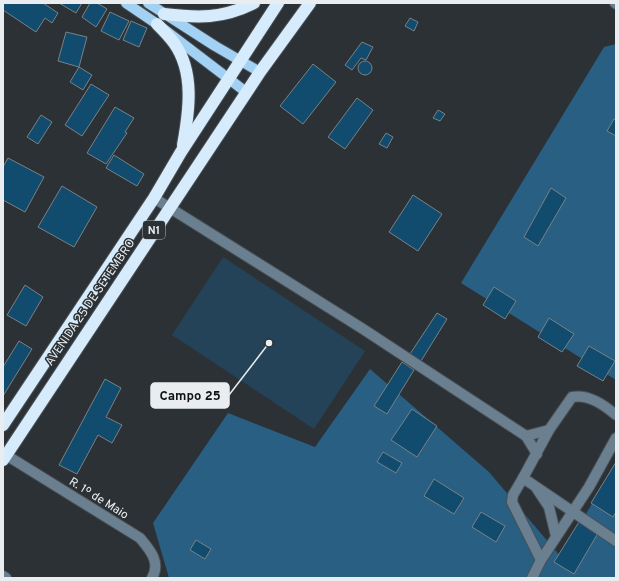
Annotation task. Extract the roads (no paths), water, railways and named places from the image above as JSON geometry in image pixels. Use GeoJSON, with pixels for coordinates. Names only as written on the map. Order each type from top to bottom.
{"type":"FeatureCollection","features":[{"type":"Feature","properties":{"kind":"highway"},"geometry":{"type":"LineString","coordinates":[[164,14],[211,17],[229,14],[254,3]]}},
{"type":"Feature","properties":{"kind":"highway","name":"AVENIDA 25 DE SETEMBRO"},"geometry":{"type":"LineString","coordinates":[[3,426],[154,198],[181,152],[278,3]]}},
{"type":"Feature","properties":{"kind":"highway","name":"AVENIDA 25 DE SETEMBRO"},"geometry":{"type":"LineString","coordinates":[[4,457],[246,92],[310,3]]}},
{"type":"Feature","properties":{"kind":"highway"},"geometry":{"type":"LineString","coordinates":[[157,24],[174,43],[182,56],[188,74],[186,122],[181,152]]}},
{"type":"Feature","properties":{"kind":"highway"},"geometry":{"type":"LineString","coordinates":[[3,426],[19,434]]}},
{"type":"Feature","properties":{"kind":"main road"},"geometry":{"type":"LineString","coordinates":[[126,3],[157,24],[228,80],[246,92]]}},
{"type":"Feature","properties":{"kind":"main road"},"geometry":{"type":"LineString","coordinates":[[148,3],[240,62],[260,72]]}},
{"type":"Feature","properties":{"kind":"street"},"geometry":{"type":"LineString","coordinates":[[154,198],[364,329],[526,436],[537,454]]}},
{"type":"Feature","properties":{"kind":"street"},"geometry":{"type":"LineString","coordinates":[[541,560],[512,502],[513,495],[549,430],[572,397],[580,395],[603,404],[616,415]]}},
{"type":"Feature","properties":{"kind":"street"},"geometry":{"type":"LineString","coordinates":[[526,436],[549,430]]}},
{"type":"Feature","properties":{"kind":"street"},"geometry":{"type":"LineString","coordinates":[[532,578],[541,560],[573,511],[616,438]]}},
{"type":"Feature","properties":{"kind":"street","name":"R. 1º de Maio"},"geometry":{"type":"LineString","coordinates":[[4,457],[140,538],[154,556],[155,573],[152,578]]}},
{"type":"Feature","properties":{"kind":"street"},"geometry":{"type":"LineString","coordinates":[[523,478],[616,541]]}},
{"type":"Feature","properties":{"kind":"street"},"geometry":{"type":"LineString","coordinates":[[536,486],[549,507],[556,536]]}},
{"type":"Feature","properties":{"kind":"place","name":"Campo 25"},"geometry":{"type":"Point","coordinates":[269,343]}}]}
